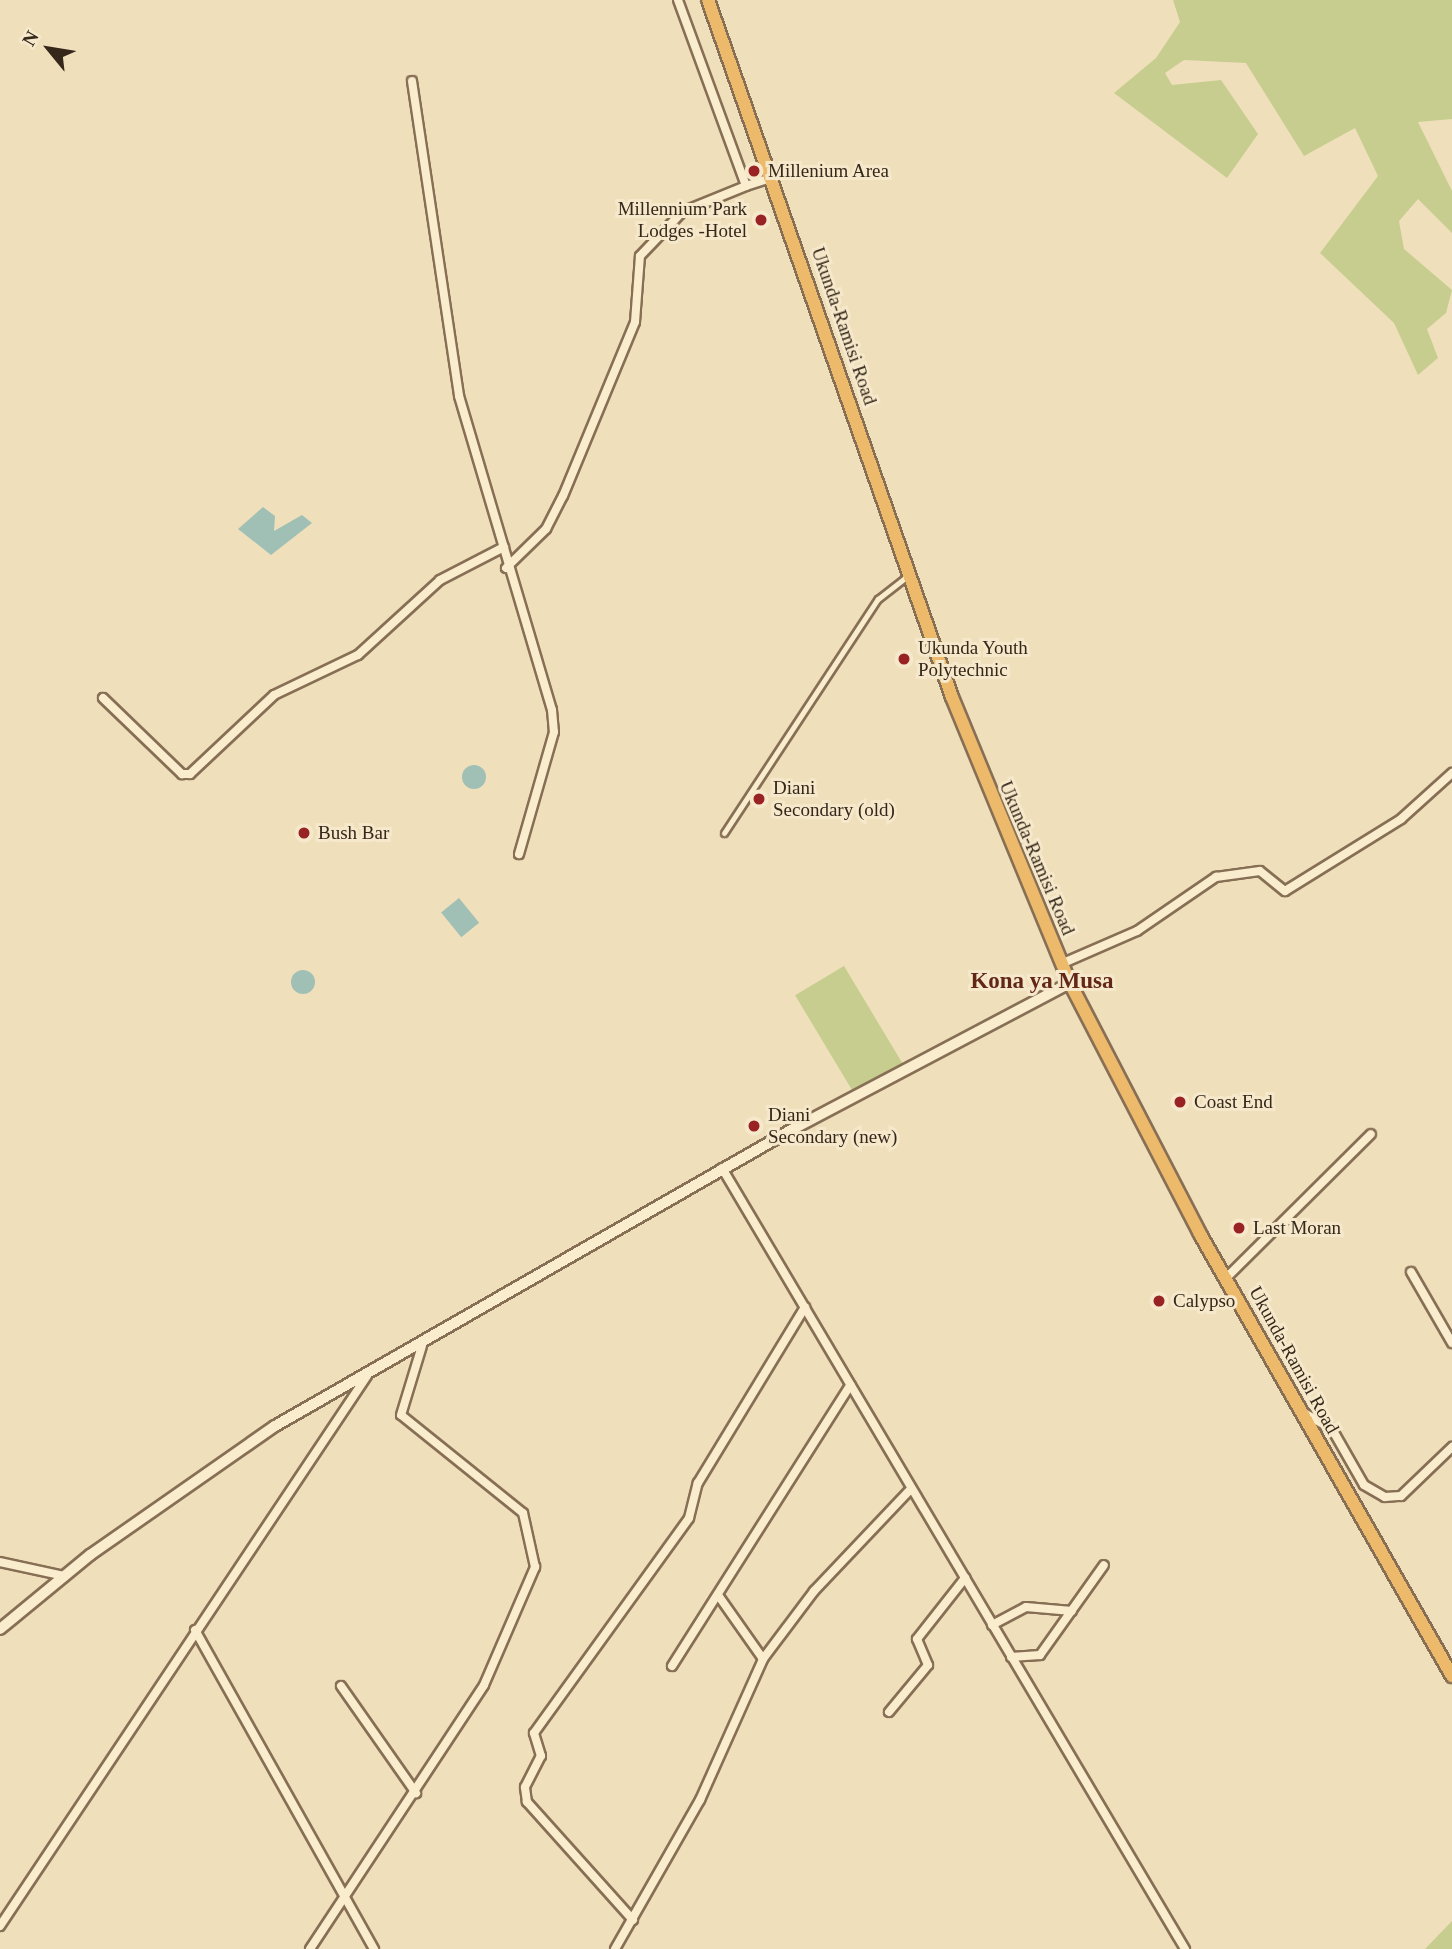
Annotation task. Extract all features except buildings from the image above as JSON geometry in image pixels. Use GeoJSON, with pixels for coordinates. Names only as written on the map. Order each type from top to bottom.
{"type":"FeatureCollection","features":[{"type":"Feature","properties":{"kind":"highway","name":"Ukunda-Ramisi Road"},"geometry":{"type":"LineString","coordinates":[[708,0],[983,779],[1061,964],[1226,1278],[1452,1676]]}},
{"type":"Feature","properties":{"kind":"street"},"geometry":{"type":"LineString","coordinates":[[677,0],[746,186]]}},
{"type":"Feature","properties":{"kind":"street"},"geometry":{"type":"LineString","coordinates":[[412,81],[459,397],[504,547],[506,568],[554,732],[519,854]]}},
{"type":"Feature","properties":{"kind":"street"},"geometry":{"type":"LineString","coordinates":[[506,568],[546,530],[563,496],[635,322],[640,256],[682,212],[771,178]]}},
{"type":"Feature","properties":{"kind":"street"},"geometry":{"type":"LineString","coordinates":[[103,698],[182,774],[190,774],[274,695],[358,655],[440,580],[504,547]]}},
{"type":"Feature","properties":{"kind":"street"},"geometry":{"type":"LineString","coordinates":[[724,833],[878,599],[910,574]]}},
{"type":"Feature","properties":{"kind":"street"},"geometry":{"type":"LineString","coordinates":[[1061,964],[1146,926],[1216,877],[1260,871],[1285,891],[1401,819],[1452,773]]}},
{"type":"Feature","properties":{"kind":"street"},"geometry":{"type":"LineString","coordinates":[[0,1629],[65,1576],[275,1426],[422,1346],[722,1168],[1070,983]]}},
{"type":"Feature","properties":{"kind":"street"},"geometry":{"type":"LineString","coordinates":[[1226,1278],[1371,1134]]}},
{"type":"Feature","properties":{"kind":"street"},"geometry":{"type":"LineString","coordinates":[[722,1168],[805,1307],[909,1491],[965,1578],[1185,1949]]}},
{"type":"Feature","properties":{"kind":"street"},"geometry":{"type":"LineString","coordinates":[[1411,1272],[1452,1343]]}},
{"type":"Feature","properties":{"kind":"street"},"geometry":{"type":"LineString","coordinates":[[633,1920],[527,1802],[525,1787],[541,1756],[534,1733],[689,1518],[698,1483],[805,1307]]}},
{"type":"Feature","properties":{"kind":"street"},"geometry":{"type":"LineString","coordinates":[[310,1949],[344,1894],[416,1793],[484,1685],[535,1567],[523,1513],[401,1415],[422,1346]]}},
{"type":"Feature","properties":{"kind":"street"},"geometry":{"type":"LineString","coordinates":[[0,1926],[195,1630],[367,1377]]}},
{"type":"Feature","properties":{"kind":"street"},"geometry":{"type":"LineString","coordinates":[[671,1666],[850,1385]]}},
{"type":"Feature","properties":{"kind":"street"},"geometry":{"type":"LineString","coordinates":[[1301,1412],[1332,1429],[1364,1485],[1385,1497],[1401,1496],[1452,1447]]}},
{"type":"Feature","properties":{"kind":"street"},"geometry":{"type":"LineString","coordinates":[[615,1949],[700,1800],[763,1659],[814,1591],[909,1491]]}},
{"type":"Feature","properties":{"kind":"street"},"geometry":{"type":"LineString","coordinates":[[0,1562],[65,1576]]}},
{"type":"Feature","properties":{"kind":"street"},"geometry":{"type":"LineString","coordinates":[[1011,1657],[1040,1655],[1104,1565]]}},
{"type":"Feature","properties":{"kind":"street"},"geometry":{"type":"LineString","coordinates":[[889,1713],[928,1665],[917,1639],[965,1578]]}},
{"type":"Feature","properties":{"kind":"street"},"geometry":{"type":"LineString","coordinates":[[718,1595],[763,1659]]}},
{"type":"Feature","properties":{"kind":"street"},"geometry":{"type":"LineString","coordinates":[[992,1625],[1026,1607],[1072,1611]]}},
{"type":"Feature","properties":{"kind":"street"},"geometry":{"type":"LineString","coordinates":[[195,1630],[374,1949]]}},
{"type":"Feature","properties":{"kind":"street"},"geometry":{"type":"LineString","coordinates":[[341,1686],[416,1793]]}},
{"type":"Feature","properties":{"kind":"green space"},"geometry":{"type":"Polygon","coordinates":[[[1173,0],[1452,0],[1452,119],[1418,122],[1452,191],[1452,233],[1418,199],[1399,221],[1404,249],[1452,290],[1446,313],[1427,329],[1438,358],[1418,375],[1394,323],[1320,253],[1378,176],[1355,128],[1304,156],[1246,63],[1184,60],[1165,73],[1172,85],[1221,80],[1258,134],[1227,178],[1114,93],[1156,58],[1180,22],[1173,0]]]}},
{"type":"Feature","properties":{"kind":"green space"},"geometry":{"type":"Polygon","coordinates":[[[844,966],[904,1065],[855,1095],[795,995],[844,966]]]}},
{"type":"Feature","properties":{"kind":"green space"},"geometry":{"type":"Polygon","coordinates":[[[1452,1921],[1452,1949],[1425,1949],[1452,1921]]]}},
{"type":"Feature","properties":{"kind":"water"},"geometry":{"type":"Polygon","coordinates":[[[263,507],[275,516],[274,531],[302,515],[312,523],[271,555],[238,529],[263,507]]]}},
{"type":"Feature","properties":{"kind":"water"},"geometry":{"type":"Polygon","coordinates":[[[474,765],[483,768],[486,777],[483,786],[474,789],[465,786],[462,777],[465,768],[474,765]]]}},
{"type":"Feature","properties":{"kind":"water"},"geometry":{"type":"Polygon","coordinates":[[[459,898],[479,923],[461,937],[441,912],[459,898]]]}},
{"type":"Feature","properties":{"kind":"water"},"geometry":{"type":"Polygon","coordinates":[[[303,970],[314,977],[315,982],[308,993],[303,994],[292,987],[291,982],[298,971],[303,970]]]}},
{"type":"Feature","properties":{"kind":"place","name":"Millenium Area"},"geometry":{"type":"Point","coordinates":[754,171]}},
{"type":"Feature","properties":{"kind":"place","name":"Millennium Park Lodges -Hotel"},"geometry":{"type":"Point","coordinates":[761,220]}},
{"type":"Feature","properties":{"kind":"place","name":"Ukunda Youth Polytechnic"},"geometry":{"type":"Point","coordinates":[904,659]}},
{"type":"Feature","properties":{"kind":"place","name":"Diani Secondary (old)"},"geometry":{"type":"Point","coordinates":[759,799]}},
{"type":"Feature","properties":{"kind":"place","name":"Bush Bar"},"geometry":{"type":"Point","coordinates":[304,833]}},
{"type":"Feature","properties":{"kind":"place","name":"Coast End"},"geometry":{"type":"Point","coordinates":[1180,1102]}},
{"type":"Feature","properties":{"kind":"place","name":"Diani Secondary (new)"},"geometry":{"type":"Point","coordinates":[754,1126]}},
{"type":"Feature","properties":{"kind":"place","name":"Last Moran"},"geometry":{"type":"Point","coordinates":[1239,1228]}},
{"type":"Feature","properties":{"kind":"place","name":"Calypso"},"geometry":{"type":"Point","coordinates":[1159,1301]}},
{"type":"Feature","properties":{"kind":"district","name":"Kona ya Musa"},"geometry":{"type":"Point","coordinates":[1042,981]}}]}
